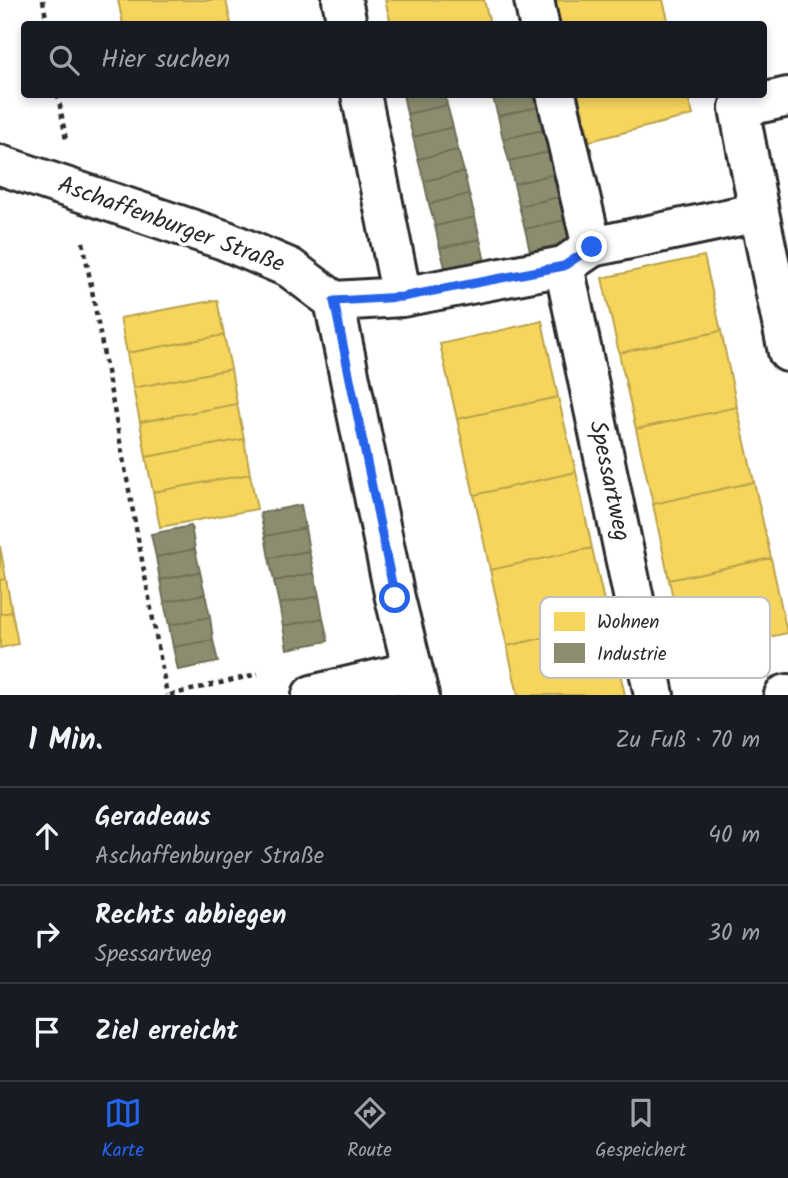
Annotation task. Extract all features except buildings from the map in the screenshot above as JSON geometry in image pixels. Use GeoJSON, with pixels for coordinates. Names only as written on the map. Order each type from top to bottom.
{"type":"FeatureCollection","features":[{"type":"Feature","properties":{"kind":"street"},"geometry":{"type":"LineString","coordinates":[[342,0],[346,21]]}},
{"type":"Feature","properties":{"kind":"street"},"geometry":{"type":"LineString","coordinates":[[534,0],[538,21]]}},
{"type":"Feature","properties":{"kind":"street"},"geometry":{"type":"LineString","coordinates":[[788,97],[739,108],[788,352]]}},
{"type":"Feature","properties":{"kind":"street"},"geometry":{"type":"LineString","coordinates":[[362,98],[402,297]]}},
{"type":"Feature","properties":{"kind":"street","name":"Spessartweg"},"geometry":{"type":"LineString","coordinates":[[557,98],[578,257],[637,597]]}},
{"type":"Feature","properties":{"kind":"street","name":"Aschaffenburger Straße"},"geometry":{"type":"LineString","coordinates":[[0,165],[73,187],[224,240],[290,268],[334,301]]}},
{"type":"Feature","properties":{"kind":"street"},"geometry":{"type":"LineString","coordinates":[[312,695],[416,683],[334,301],[402,297],[759,212]]}},
{"type":"Feature","properties":{"kind":"path"},"geometry":{"type":"LineString","coordinates":[[43,0],[46,21]]}},
{"type":"Feature","properties":{"kind":"path"},"geometry":{"type":"LineString","coordinates":[[59,98],[169,695],[258,674]]}},
{"type":"Feature","properties":{"kind":"route"},"geometry":{"type":"LineString","coordinates":[[395,598],[334,301],[402,297],[564,266],[592,247]]}}]}
